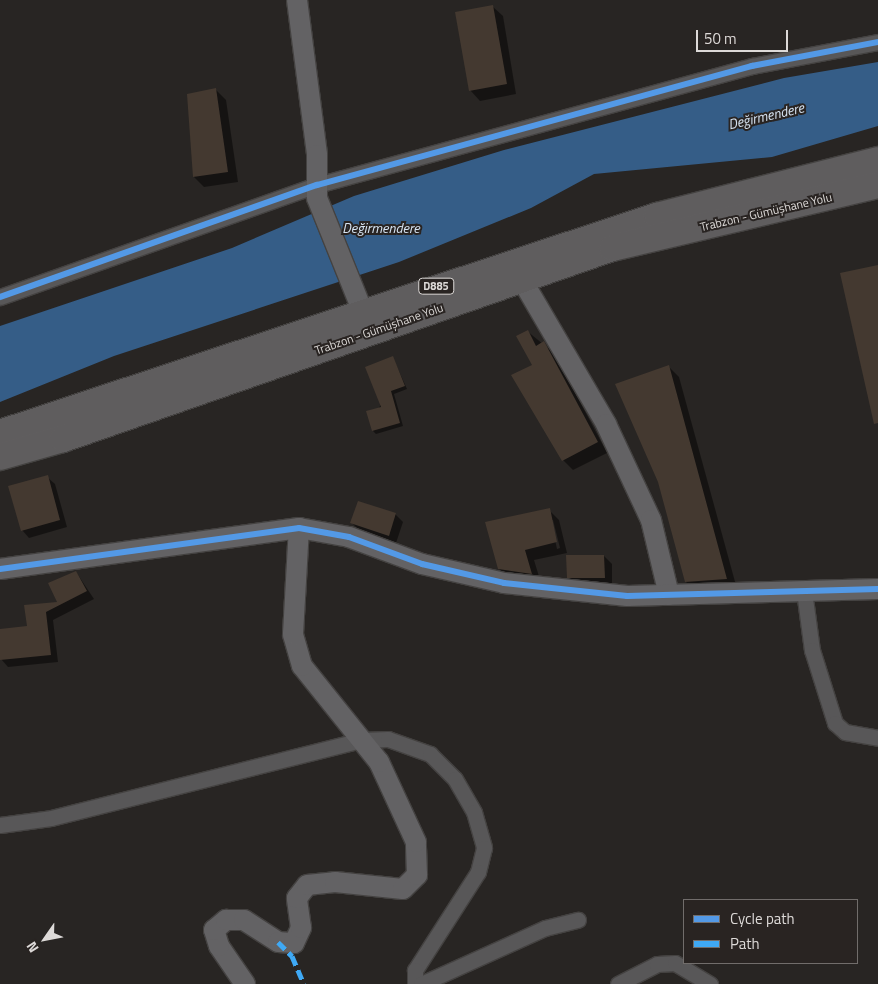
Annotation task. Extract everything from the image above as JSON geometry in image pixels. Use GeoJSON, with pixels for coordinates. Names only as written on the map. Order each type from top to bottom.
{"type":"FeatureCollection","features":[{"type":"Feature","properties":{"kind":"highway","name":"Trabzon - Gümüşhane Yolu"},"geometry":{"type":"LineString","coordinates":[[0,433],[358,303],[656,216],[878,160]]}},
{"type":"Feature","properties":{"kind":"highway","name":"Trabzon - Gümüşhane Yolu"},"geometry":{"type":"LineString","coordinates":[[0,457],[612,248],[878,185]]}},
{"type":"Feature","properties":{"kind":"street"},"geometry":{"type":"LineString","coordinates":[[297,0],[317,155],[317,191],[358,303]]}},
{"type":"Feature","properties":{"kind":"street"},"geometry":{"type":"LineString","coordinates":[[0,297],[317,191],[752,66],[878,42]]}},
{"type":"Feature","properties":{"kind":"street"},"geometry":{"type":"LineString","coordinates":[[522,280],[606,424],[651,520],[669,595]]}},
{"type":"Feature","properties":{"kind":"street"},"geometry":{"type":"LineString","coordinates":[[245,984],[219,946],[214,930],[226,920],[244,920],[278,942],[294,943],[301,928],[297,898],[307,886],[334,882],[403,889],[417,875],[416,842],[379,762],[302,666],[293,634],[299,528]]}},
{"type":"Feature","properties":{"kind":"street"},"geometry":{"type":"LineString","coordinates":[[0,569],[299,528],[349,537],[422,564],[504,583],[627,596],[878,589]]}},
{"type":"Feature","properties":{"kind":"street"},"geometry":{"type":"LineString","coordinates":[[804,591],[812,650],[835,723],[845,732],[878,738]]}},
{"type":"Feature","properties":{"kind":"street"},"geometry":{"type":"LineString","coordinates":[[0,825],[51,818],[362,740],[388,739],[430,754],[455,779],[474,812],[484,848],[478,872],[415,970],[415,984]]}},
{"type":"Feature","properties":{"kind":"street"},"geometry":{"type":"LineString","coordinates":[[421,984],[545,928],[578,920]]}},
{"type":"Feature","properties":{"kind":"street"},"geometry":{"type":"LineString","coordinates":[[618,984],[657,964],[675,963],[710,984]]}},
{"type":"Feature","properties":{"kind":"water","name":"Değirmendere"},"geometry":{"type":"Polygon","coordinates":[[[878,62],[878,126],[772,157],[594,174],[531,208],[399,262],[114,356],[0,402],[0,326],[232,248],[354,196],[504,150],[784,78],[878,62]]]}},
{"type":"Feature","properties":{"kind":"building"},"geometry":{"type":"Polygon","coordinates":[[[493,5],[507,84],[469,91],[455,12],[493,5]]]}},
{"type":"Feature","properties":{"kind":"building"},"geometry":{"type":"Polygon","coordinates":[[[216,88],[228,172],[193,177],[187,94],[216,88]]]}},
{"type":"Feature","properties":{"kind":"building"},"geometry":{"type":"Polygon","coordinates":[[[878,265],[878,423],[874,424],[840,273],[878,265]]]}},
{"type":"Feature","properties":{"kind":"building"},"geometry":{"type":"Polygon","coordinates":[[[528,330],[536,346],[544,341],[598,442],[562,461],[511,375],[532,365],[516,336],[528,330]]]}},
{"type":"Feature","properties":{"kind":"building"},"geometry":{"type":"Polygon","coordinates":[[[393,356],[405,386],[391,391],[400,423],[372,431],[366,411],[381,407],[365,367],[393,356]]]}},
{"type":"Feature","properties":{"kind":"building"},"geometry":{"type":"Polygon","coordinates":[[[669,365],[727,579],[685,582],[658,482],[615,384],[669,365]]]}},
{"type":"Feature","properties":{"kind":"building"},"geometry":{"type":"Polygon","coordinates":[[[48,475],[60,520],[21,531],[8,486],[48,475]]]}},
{"type":"Feature","properties":{"kind":"building"},"geometry":{"type":"Polygon","coordinates":[[[358,501],[396,513],[389,536],[350,523],[358,501]]]}},
{"type":"Feature","properties":{"kind":"building"},"geometry":{"type":"Polygon","coordinates":[[[550,508],[557,542],[525,550],[532,574],[498,569],[485,522],[550,508]]]}},
{"type":"Feature","properties":{"kind":"building"},"geometry":{"type":"Polygon","coordinates":[[[566,555],[604,555],[605,578],[567,578],[566,555]]]}},
{"type":"Feature","properties":{"kind":"building"},"geometry":{"type":"Polygon","coordinates":[[[76,571],[87,591],[46,612],[51,655],[0,660],[0,629],[27,626],[24,605],[57,602],[48,583],[76,571]]]}},
{"type":"Feature","properties":{"kind":"marked path"},"geometry":{"type":"LineString","coordinates":[[278,942],[292,956],[304,984]]}},
{"type":"Feature","properties":{"kind":"cycle path"},"geometry":{"type":"LineString","coordinates":[[0,297],[317,185],[752,66],[878,42]]}},
{"type":"Feature","properties":{"kind":"cycle path"},"geometry":{"type":"LineString","coordinates":[[0,569],[299,528],[349,537],[422,564],[504,583],[627,596],[878,589]]}}]}
